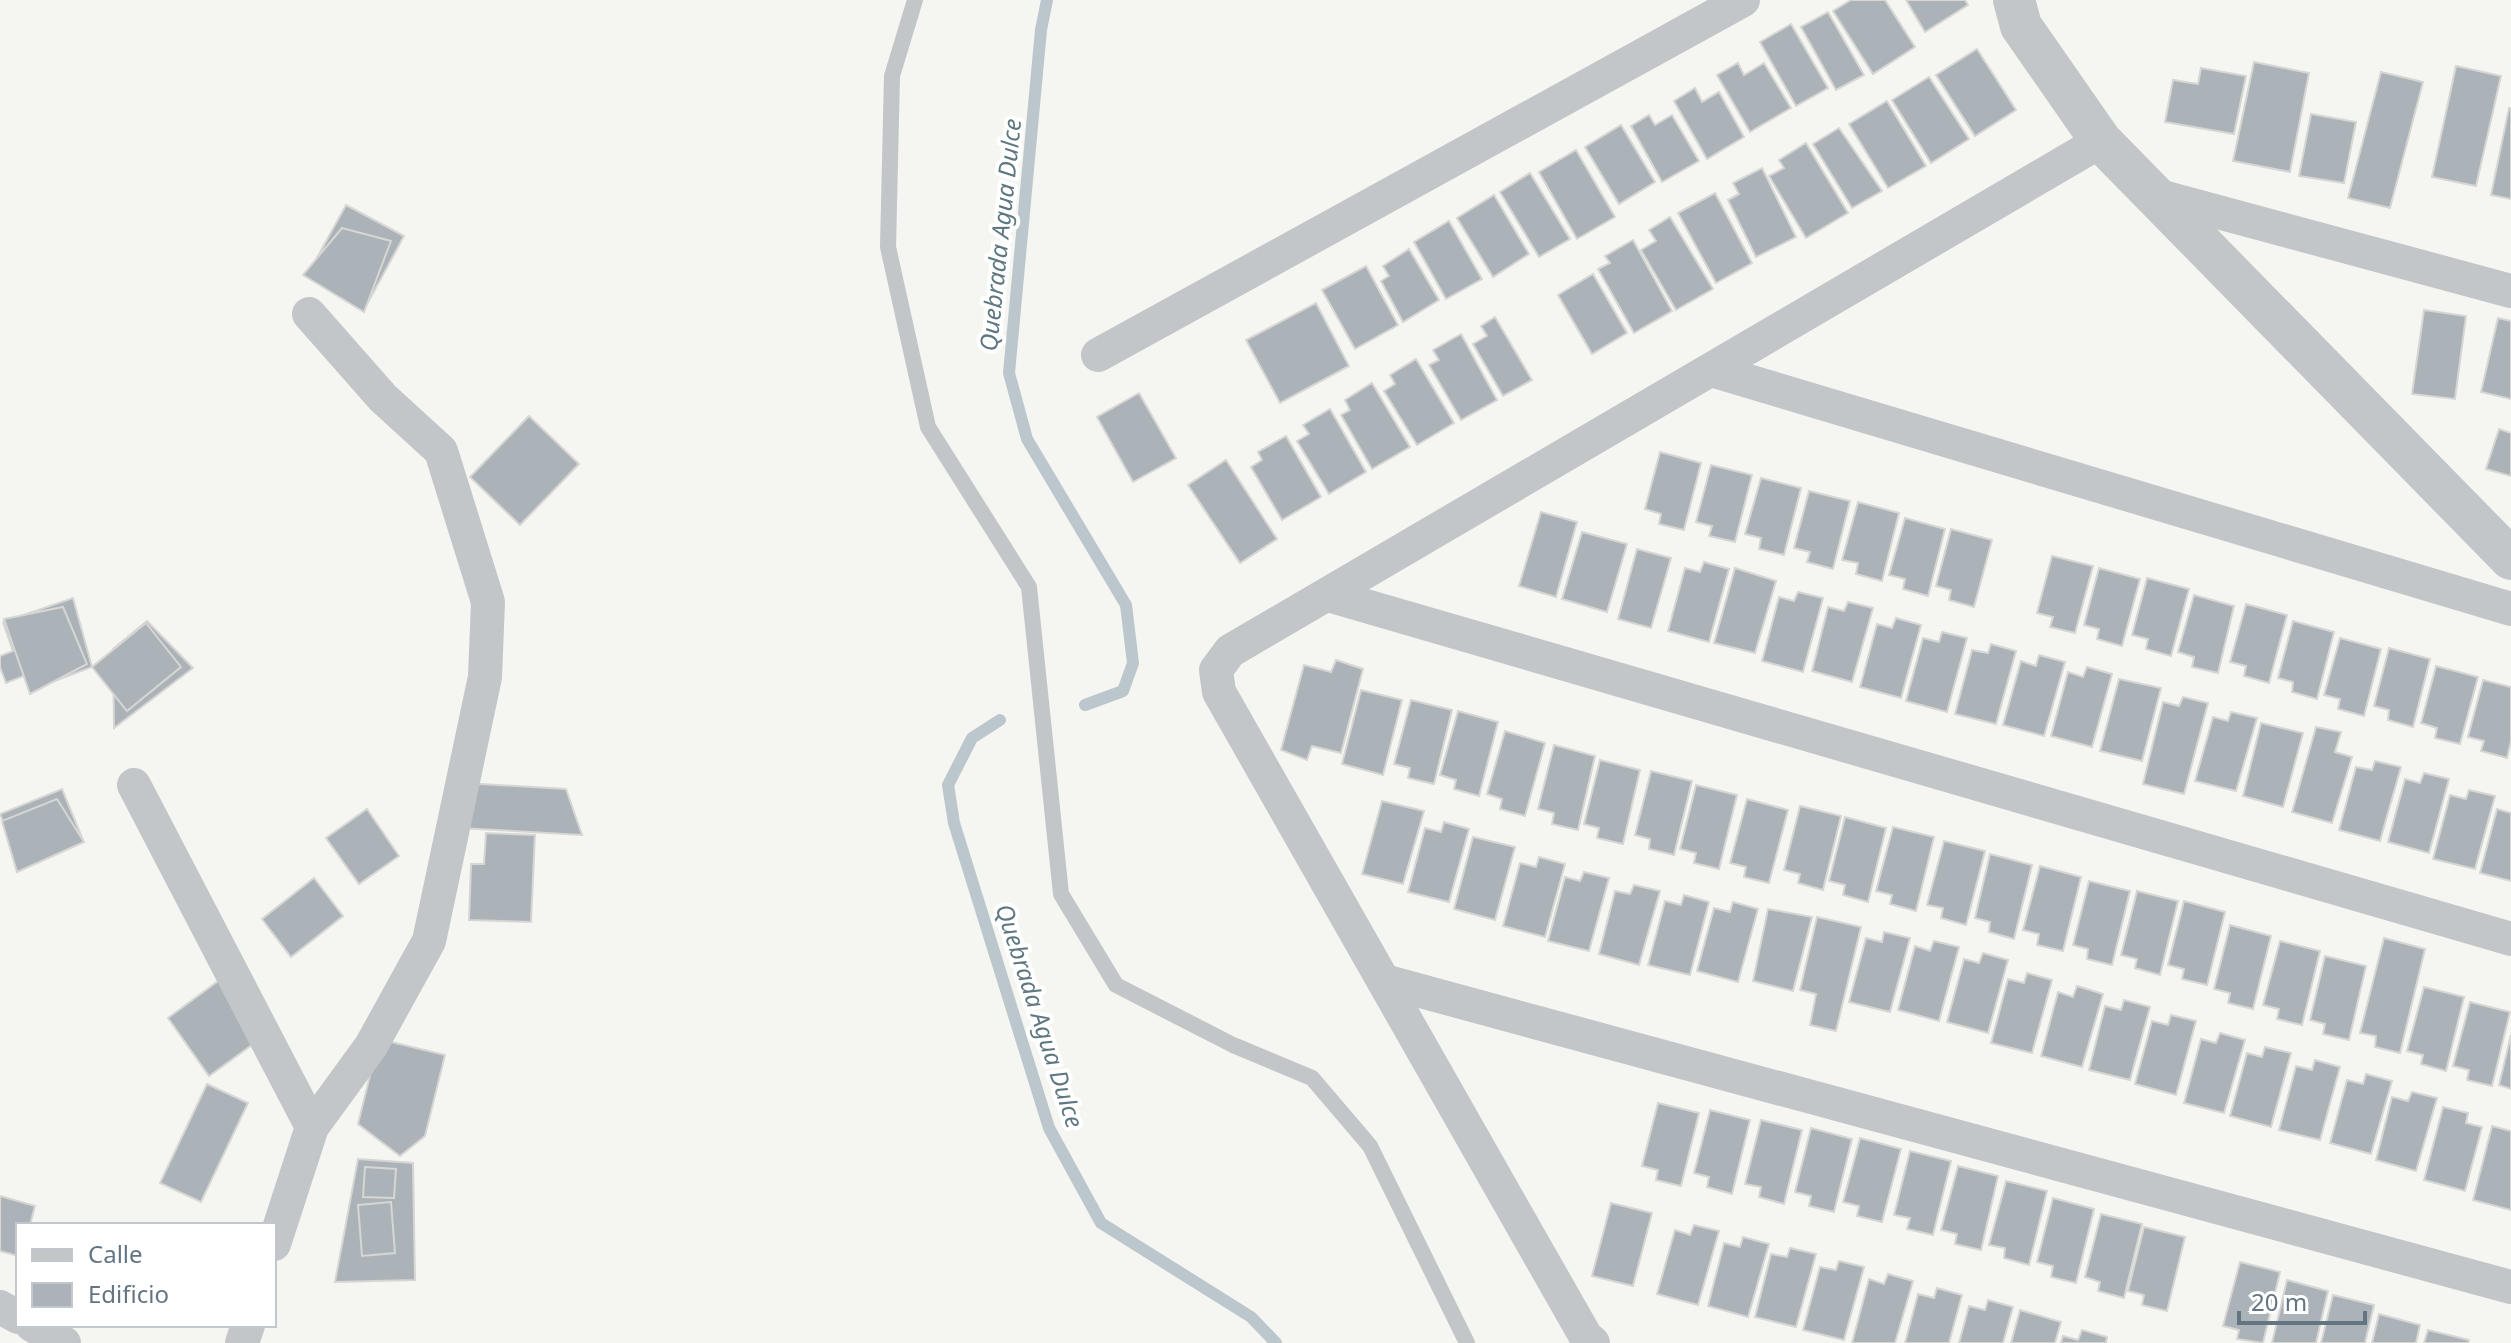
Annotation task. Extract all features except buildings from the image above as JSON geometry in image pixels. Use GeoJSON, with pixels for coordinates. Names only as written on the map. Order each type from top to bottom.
{"type":"FeatureCollection","features":[{"type":"Feature","properties":{"kind":"street"},"geometry":{"type":"LineString","coordinates":[[1098,355],[1743,0]]}},
{"type":"Feature","properties":{"kind":"street"},"geometry":{"type":"LineString","coordinates":[[2014,0],[2021,26],[2101,141],[2511,559]]}},
{"type":"Feature","properties":{"kind":"street"},"geometry":{"type":"LineString","coordinates":[[1593,1343],[1586,1337],[1219,692],[1216,670],[1230,651],[2101,141]]}},
{"type":"Feature","properties":{"kind":"street"},"geometry":{"type":"LineString","coordinates":[[2155,195],[2511,291]]}},
{"type":"Feature","properties":{"kind":"street"},"geometry":{"type":"LineString","coordinates":[[276,1238],[312,1127],[371,1046],[429,941],[485,677],[488,602],[441,451],[383,398],[309,314]]}},
{"type":"Feature","properties":{"kind":"street"},"geometry":{"type":"LineString","coordinates":[[1711,370],[2511,609]]}},
{"type":"Feature","properties":{"kind":"street"},"geometry":{"type":"LineString","coordinates":[[1328,595],[2511,939]]}},
{"type":"Feature","properties":{"kind":"street"},"geometry":{"type":"LineString","coordinates":[[134,785],[312,1127]]}},
{"type":"Feature","properties":{"kind":"street"},"geometry":{"type":"LineString","coordinates":[[1384,981],[2511,1287]]}},
{"type":"Feature","properties":{"kind":"street"},"geometry":{"type":"LineString","coordinates":[[36,1327],[64,1343]]}},
{"type":"Feature","properties":{"kind":"lane"},"geometry":{"type":"LineString","coordinates":[[915,0],[892,76],[888,247],[928,427],[1029,587],[1061,894],[1116,985],[1233,1045],[1312,1078],[1370,1146],[1467,1343]]}},
{"type":"Feature","properties":{"kind":"waterway","name":"Quebrada Agua Dulce"},"geometry":{"type":"LineString","coordinates":[[1047,0],[1041,30],[1009,373],[1027,439],[1126,605],[1133,663],[1123,691],[1085,705]]}},
{"type":"Feature","properties":{"kind":"waterway","name":"Quebrada Agua Dulce"},"geometry":{"type":"LineString","coordinates":[[1000,720],[972,738],[948,785],[954,823],[1049,1128],[1101,1223],[1251,1317],[1276,1343]]}}]}
